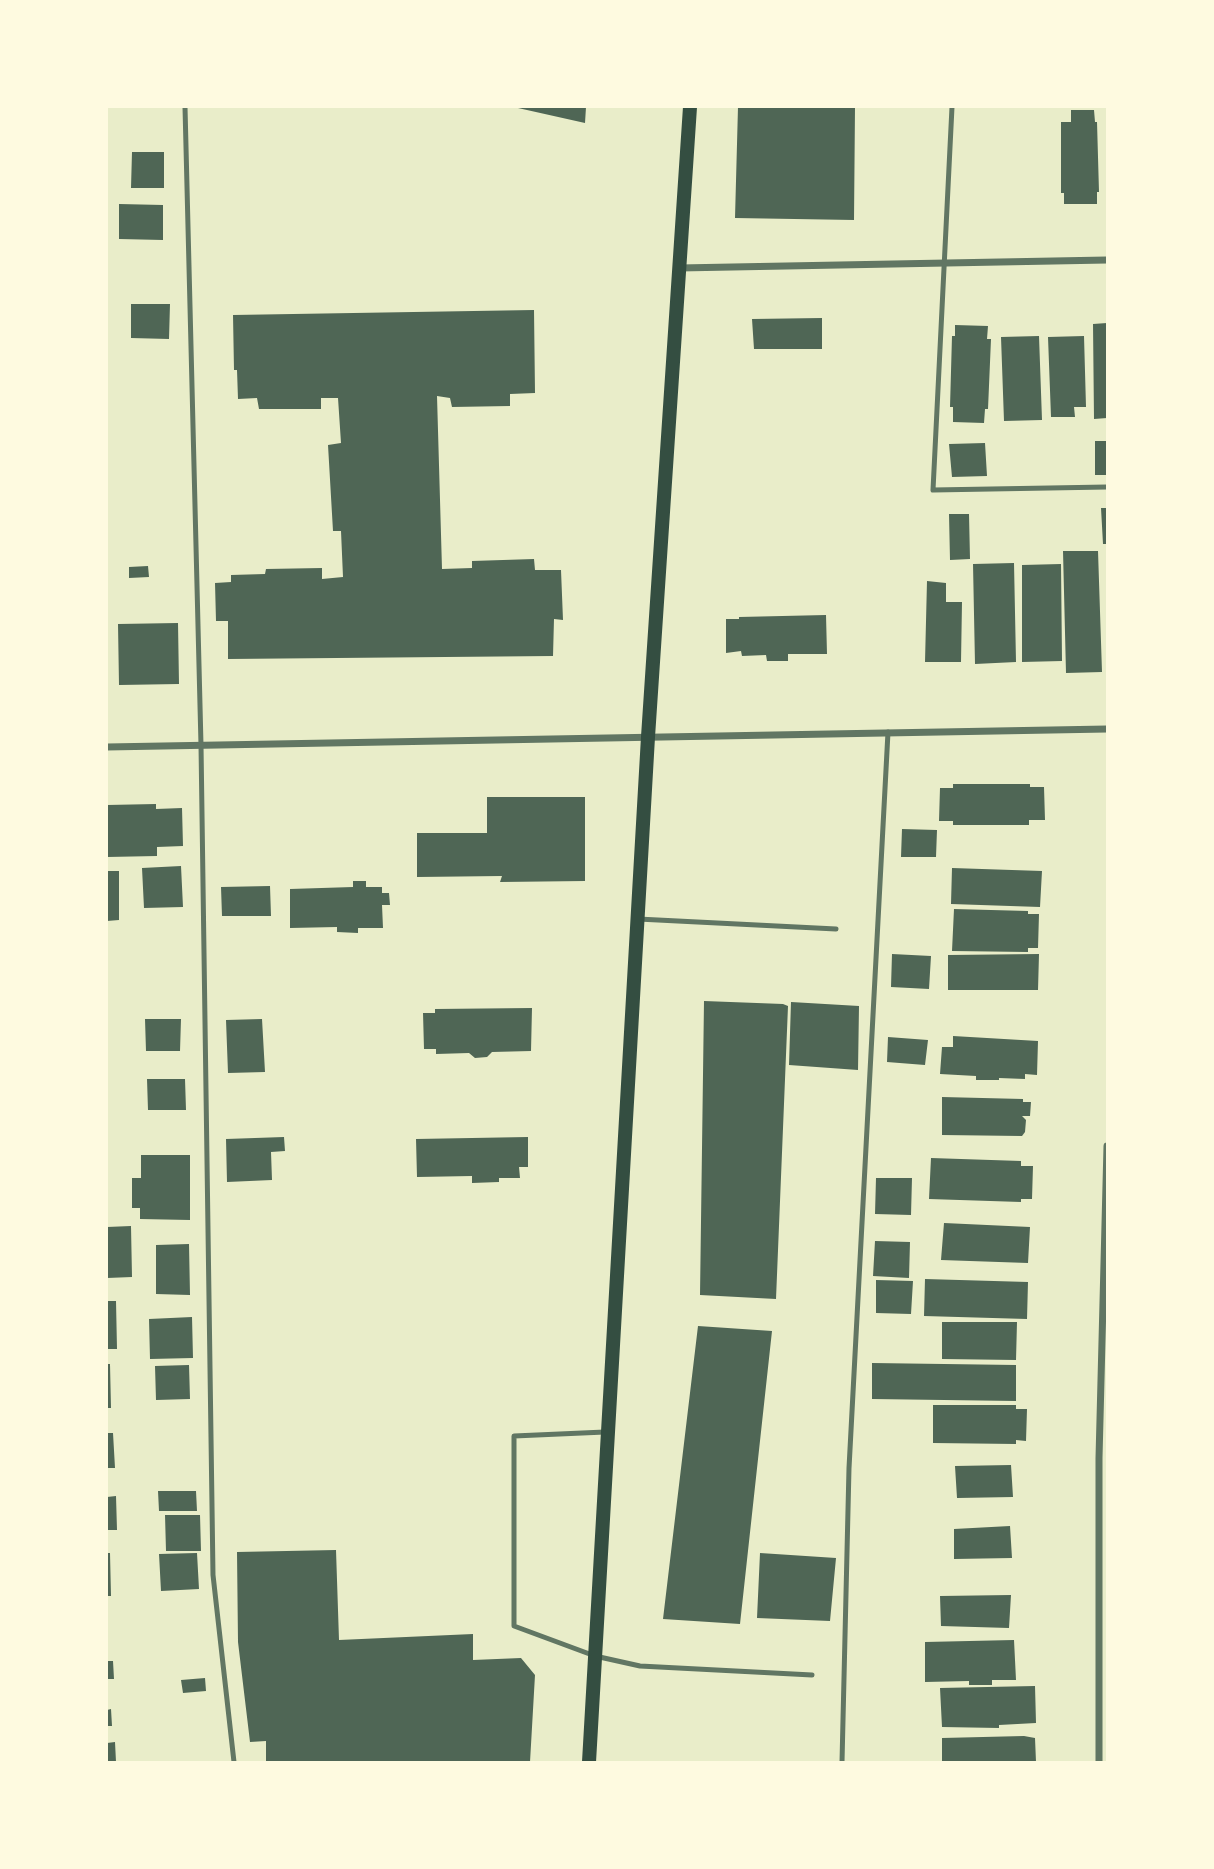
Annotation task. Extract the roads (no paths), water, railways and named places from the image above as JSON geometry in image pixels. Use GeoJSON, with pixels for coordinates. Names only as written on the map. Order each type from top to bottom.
{"type":"FeatureCollection","features":[{"type":"Feature","properties":{"kind":"main road"},"geometry":{"type":"LineString","coordinates":[[589,1762],[648,737],[690,107]]}},
{"type":"Feature","properties":{"kind":"street"},"geometry":{"type":"LineString","coordinates":[[680,268],[1107,260]]}},
{"type":"Feature","properties":{"kind":"street"},"geometry":{"type":"LineString","coordinates":[[107,747],[1107,729]]}},
{"type":"Feature","properties":{"kind":"street"},"geometry":{"type":"LineString","coordinates":[[1099,1762],[1099,1458],[1107,1146]]}},
{"type":"Feature","properties":{"kind":"lane"},"geometry":{"type":"LineString","coordinates":[[185,107],[201,745],[213,1575],[234,1762]]}},
{"type":"Feature","properties":{"kind":"lane"},"geometry":{"type":"LineString","coordinates":[[952,107],[933,490],[1107,486]]}},
{"type":"Feature","properties":{"kind":"lane"},"geometry":{"type":"LineString","coordinates":[[842,1762],[849,1468],[888,733]]}},
{"type":"Feature","properties":{"kind":"lane"},"geometry":{"type":"LineString","coordinates":[[638,919],[836,929]]}},
{"type":"Feature","properties":{"kind":"lane"},"geometry":{"type":"LineString","coordinates":[[608,1432],[514,1437],[514,1626],[595,1656],[640,1666],[812,1675]]}}]}
